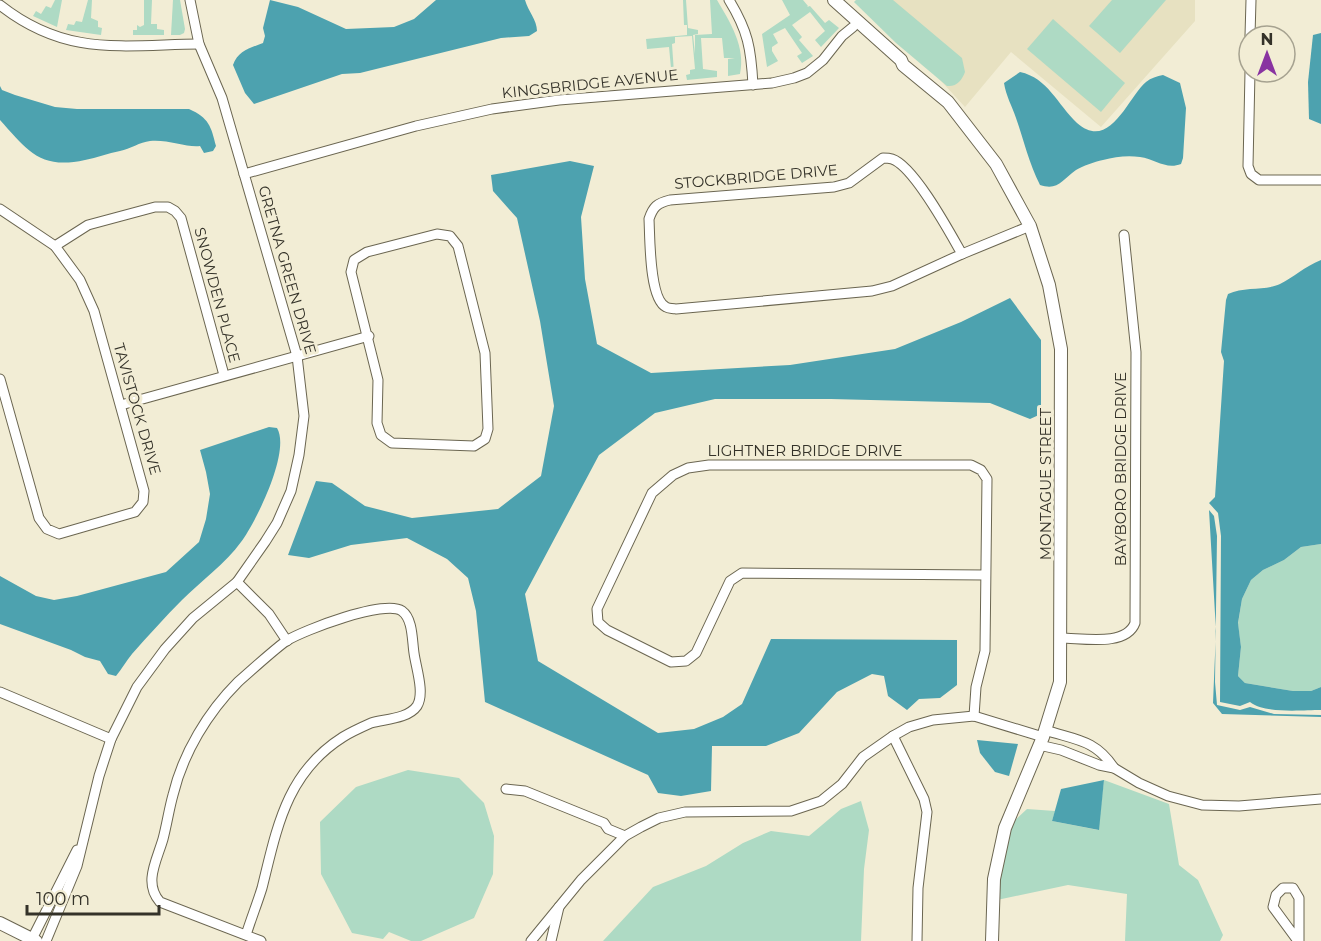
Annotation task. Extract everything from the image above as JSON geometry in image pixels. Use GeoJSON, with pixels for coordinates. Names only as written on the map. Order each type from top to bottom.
{"type":"FeatureCollection","features":[{"type":"Feature","properties":{"kind":"street","name":"GRETNA GREEN DRIVE"},"geometry":{"type":"LineString","coordinates":[[46,941],[72,882],[99,776],[111,739],[137,687],[165,648],[193,618],[237,582],[277,523],[291,491],[296,472],[304,416],[297,356],[222,98],[199,44],[190,0]]}},
{"type":"Feature","properties":{"kind":"street"},"geometry":{"type":"LineString","coordinates":[[729,0],[748,38],[753,85]]}},
{"type":"Feature","properties":{"kind":"street","name":"MONTAGUE STREET"},"geometry":{"type":"LineString","coordinates":[[825,0],[897,64],[903,65]]}},
{"type":"Feature","properties":{"kind":"street","name":"MONTAGUE STREET"},"geometry":{"type":"LineString","coordinates":[[834,0],[901,60],[903,65],[948,102],[996,164],[1030,226],[1049,285],[1061,349],[1060,682],[1042,737],[1005,828],[994,879],[992,941]]}},
{"type":"Feature","properties":{"kind":"street"},"geometry":{"type":"LineString","coordinates":[[1250,24],[1251,0]]}},
{"type":"Feature","properties":{"kind":"street"},"geometry":{"type":"LineString","coordinates":[[0,4],[12,14],[48,34],[75,43],[105,46],[199,44]]}},
{"type":"Feature","properties":{"kind":"street","name":"KINGSBRIDGE AVENUE"},"geometry":{"type":"LineString","coordinates":[[244,174],[433,122],[492,109],[559,100],[753,85],[794,78],[807,73],[823,60],[842,36],[854,27]]}},
{"type":"Feature","properties":{"kind":"street"},"geometry":{"type":"LineString","coordinates":[[1250,84],[1248,166],[1251,174],[1259,180],[1321,180]]}},
{"type":"Feature","properties":{"kind":"street","name":"STOCKBRIDGE DRIVE"},"geometry":{"type":"LineString","coordinates":[[962,254],[942,219],[905,167],[894,159],[883,158],[849,183],[834,187],[658,202],[649,219],[654,289],[658,300],[665,307],[676,309],[872,291],[892,286],[1030,226]]}},
{"type":"Feature","properties":{"kind":"street","name":"SNOWDEN PLACE"},"geometry":{"type":"LineString","coordinates":[[55,246],[75,232],[96,223],[155,207],[168,207],[175,211],[181,218],[224,375]]}},
{"type":"Feature","properties":{"kind":"street","name":"TAVISTOCK DRIVE"},"geometry":{"type":"LineString","coordinates":[[0,209],[55,246],[80,280],[94,311],[144,491],[144,502],[135,512],[59,534],[52,532],[42,524],[0,379]]}},
{"type":"Feature","properties":{"kind":"street"},"geometry":{"type":"LineString","coordinates":[[436,234],[450,236],[458,246],[485,353],[488,429],[485,439],[474,446],[392,443],[381,435],[377,423],[378,380],[369,336],[351,272],[354,260],[367,252],[436,234]]}},
{"type":"Feature","properties":{"kind":"street","name":"BAYBORO BRIDGE DRIVE"},"geometry":{"type":"LineString","coordinates":[[1061,638],[1112,639],[1123,637],[1132,631],[1135,623],[1136,352],[1124,235]]}},
{"type":"Feature","properties":{"kind":"street"},"geometry":{"type":"LineString","coordinates":[[121,405],[369,336]]}},
{"type":"Feature","properties":{"kind":"street","name":"LIGHTNER BRIDGE DRIVE"},"geometry":{"type":"LineString","coordinates":[[974,716],[976,687],[985,651],[987,478],[981,470],[970,465],[709,465],[688,468],[673,475],[652,493],[597,609],[598,622],[607,630],[671,662],[686,661],[696,653],[730,581],[742,573],[985,576]]}},
{"type":"Feature","properties":{"kind":"street"},"geometry":{"type":"LineString","coordinates":[[237,582],[269,614],[287,641]]}},
{"type":"Feature","properties":{"kind":"street"},"geometry":{"type":"LineString","coordinates":[[246,935],[261,891],[285,803],[300,776],[317,757],[342,738],[370,724],[407,714],[416,707],[420,695],[408,617],[401,609],[389,607],[338,619],[287,641],[238,682],[216,707],[183,764],[173,793],[151,879],[153,894],[160,902],[261,941]]}},
{"type":"Feature","properties":{"kind":"street"},"geometry":{"type":"LineString","coordinates":[[0,692],[111,739]]}},
{"type":"Feature","properties":{"kind":"street"},"geometry":{"type":"LineString","coordinates":[[531,941],[560,904],[625,836],[659,819],[685,812],[791,811],[806,807],[821,801],[842,784],[863,757],[909,727],[933,720],[974,716],[1042,737],[1080,741],[1098,748],[1114,768]]}},
{"type":"Feature","properties":{"kind":"street"},"geometry":{"type":"LineString","coordinates":[[893,736],[924,799],[927,812],[918,888],[917,941]]}},
{"type":"Feature","properties":{"kind":"street"},"geometry":{"type":"LineString","coordinates":[[1042,737],[1076,756],[1114,768],[1139,783],[1168,796],[1202,805],[1239,806],[1321,799]]}},
{"type":"Feature","properties":{"kind":"street"},"geometry":{"type":"LineString","coordinates":[[1076,756],[1080,741]]}},
{"type":"Feature","properties":{"kind":"street"},"geometry":{"type":"LineString","coordinates":[[506,789],[525,791],[604,823],[608,829],[625,836]]}},
{"type":"Feature","properties":{"kind":"street","name":"GRETNA GREEN DRIVE"},"geometry":{"type":"LineString","coordinates":[[33,940],[82,840]]}},
{"type":"Feature","properties":{"kind":"street"},"geometry":{"type":"LineString","coordinates":[[1283,888],[1293,888],[1299,898],[1298,941],[1274,907],[1276,895],[1283,888]]}},
{"type":"Feature","properties":{"kind":"street"},"geometry":{"type":"LineString","coordinates":[[551,941],[560,904]]}},
{"type":"Feature","properties":{"kind":"street"},"geometry":{"type":"LineString","coordinates":[[0,923],[33,940]]}},
{"type":"Feature","properties":{"kind":"shaded area"},"geometry":{"type":"Polygon","coordinates":[[[859,0],[1195,0],[1195,21],[1101,127],[1011,52],[965,107],[906,43],[859,0]]]}},
{"type":"Feature","properties":{"kind":"green space"},"geometry":{"type":"Polygon","coordinates":[[[55,0],[62,0],[57,27],[33,16],[36,11],[41,14],[46,6],[51,8],[55,0]]]}},
{"type":"Feature","properties":{"kind":"green space"},"geometry":{"type":"Polygon","coordinates":[[[88,0],[92,0],[91,18],[98,21],[98,27],[102,28],[101,35],[66,30],[68,24],[74,25],[76,21],[82,22],[88,0]]]}},
{"type":"Feature","properties":{"kind":"green space"},"geometry":{"type":"Polygon","coordinates":[[[144,0],[152,0],[151,24],[157,24],[157,29],[164,30],[164,35],[133,35],[133,30],[137,30],[137,25],[140,27],[144,25],[144,0]]]}},
{"type":"Feature","properties":{"kind":"green space"},"geometry":{"type":"Polygon","coordinates":[[[173,0],[180,0],[185,29],[180,35],[171,35],[173,0]]]}},
{"type":"Feature","properties":{"kind":"green space"},"geometry":{"type":"Polygon","coordinates":[[[683,0],[686,0],[688,28],[698,30],[698,34],[693,35],[695,54],[695,35],[712,34],[710,0],[717,0],[736,35],[741,54],[740,74],[728,76],[728,59],[735,58],[724,58],[722,38],[701,38],[703,69],[717,71],[717,77],[687,80],[686,75],[690,74],[690,70],[695,69],[692,36],[675,37],[675,43],[672,44],[676,81],[659,82],[658,79],[664,78],[663,69],[671,68],[669,47],[647,49],[646,39],[687,35],[687,25],[684,25],[683,0]]]}},
{"type":"Feature","properties":{"kind":"green space"},"geometry":{"type":"Polygon","coordinates":[[[782,0],[803,0],[807,7],[810,6],[825,23],[829,20],[839,28],[821,47],[815,40],[825,31],[810,12],[792,25],[802,37],[799,40],[813,56],[802,63],[797,56],[802,53],[785,28],[773,34],[778,43],[772,47],[772,51],[778,61],[767,67],[762,34],[790,15],[782,0]]]}},
{"type":"Feature","properties":{"kind":"green space"},"geometry":{"type":"Polygon","coordinates":[[[856,0],[893,0],[962,58],[965,72],[961,80],[954,85],[947,86],[896,43],[854,2],[856,0]]]}},
{"type":"Feature","properties":{"kind":"green space"},"geometry":{"type":"Polygon","coordinates":[[[1112,0],[1166,0],[1120,53],[1089,26],[1112,0]]]}},
{"type":"Feature","properties":{"kind":"green space"},"geometry":{"type":"Polygon","coordinates":[[[1053,19],[1125,83],[1101,112],[1027,49],[1053,19]]]}},
{"type":"Feature","properties":{"kind":"green space"},"geometry":{"type":"Polygon","coordinates":[[[1321,544],[1321,687],[1311,691],[1293,691],[1245,683],[1238,676],[1241,647],[1238,624],[1242,599],[1251,580],[1301,547],[1321,544]]]}},
{"type":"Feature","properties":{"kind":"green space"},"geometry":{"type":"Polygon","coordinates":[[[408,770],[459,778],[484,803],[494,836],[493,874],[474,918],[421,941],[411,941],[389,932],[383,939],[352,933],[321,874],[320,822],[356,787],[408,770]]]}},
{"type":"Feature","properties":{"kind":"green space"},"geometry":{"type":"Polygon","coordinates":[[[1104,780],[1169,804],[1179,865],[1198,880],[1223,935],[1220,941],[1125,941],[1127,894],[1068,885],[997,900],[998,880],[1012,823],[1027,809],[1055,811],[1052,821],[1098,830],[1104,780]]]}},
{"type":"Feature","properties":{"kind":"green space"},"geometry":{"type":"Polygon","coordinates":[[[861,801],[869,830],[864,869],[861,941],[603,941],[653,887],[706,866],[743,843],[771,831],[809,836],[841,809],[861,801]]]}},
{"type":"Feature","properties":{"kind":"water"},"geometry":{"type":"Polygon","coordinates":[[[270,0],[298,7],[346,29],[394,27],[414,19],[436,0],[525,0],[536,23],[537,31],[529,36],[501,38],[360,73],[342,74],[254,104],[245,93],[233,65],[241,53],[263,43],[265,36],[263,28],[270,0]]]}},
{"type":"Feature","properties":{"kind":"water"},"geometry":{"type":"Polygon","coordinates":[[[1321,33],[1321,124],[1309,119],[1308,82],[1313,35],[1321,33]]]}},
{"type":"Feature","properties":{"kind":"water"},"geometry":{"type":"Polygon","coordinates":[[[1020,72],[1030,75],[1045,86],[1077,123],[1089,130],[1099,131],[1109,127],[1117,119],[1139,89],[1150,79],[1163,75],[1180,83],[1186,108],[1181,164],[1170,166],[1140,157],[1117,157],[1082,167],[1056,186],[1040,185],[1004,83],[1020,72]]]}},
{"type":"Feature","properties":{"kind":"water"},"geometry":{"type":"Polygon","coordinates":[[[0,86],[2,90],[15,95],[55,107],[189,109],[208,123],[216,146],[213,151],[204,153],[200,146],[150,141],[85,160],[57,162],[45,160],[18,140],[0,120],[0,86]]]}},
{"type":"Feature","properties":{"kind":"water"},"geometry":{"type":"Polygon","coordinates":[[[570,161],[594,166],[581,217],[585,279],[597,344],[651,373],[790,365],[895,349],[961,322],[1010,298],[1041,340],[1041,414],[1030,419],[990,403],[831,399],[715,399],[655,413],[599,455],[525,594],[538,661],[658,733],[694,729],[723,717],[742,704],[771,639],[957,640],[957,685],[940,698],[919,699],[907,710],[888,696],[884,676],[872,674],[837,692],[799,733],[766,746],[712,746],[711,791],[681,796],[658,793],[648,775],[485,702],[476,611],[468,578],[447,559],[407,538],[351,545],[309,558],[288,555],[316,481],[332,483],[365,506],[412,518],[498,509],[541,476],[554,406],[540,321],[517,218],[493,191],[491,175],[570,161]]]}},
{"type":"Feature","properties":{"kind":"water"},"geometry":{"type":"Polygon","coordinates":[[[1321,260],[1321,544],[1301,547],[1251,580],[1242,599],[1238,623],[1241,647],[1238,676],[1245,683],[1293,691],[1311,691],[1321,687],[1321,710],[1274,710],[1250,702],[1240,706],[1220,702],[1221,536],[1218,513],[1209,503],[1215,497],[1224,361],[1221,352],[1226,300],[1228,294],[1234,292],[1280,284],[1321,260]]]}},
{"type":"Feature","properties":{"kind":"water"},"geometry":{"type":"Polygon","coordinates":[[[269,427],[277,428],[280,439],[276,469],[263,503],[241,542],[182,600],[132,654],[116,676],[108,674],[100,661],[0,624],[0,576],[36,596],[54,600],[166,572],[199,542],[206,519],[210,494],[200,450],[269,427]]]}},
{"type":"Feature","properties":{"kind":"water"},"geometry":{"type":"Polygon","coordinates":[[[1209,510],[1214,516],[1217,536],[1216,627],[1209,510]]]}},
{"type":"Feature","properties":{"kind":"water"},"geometry":{"type":"Polygon","coordinates":[[[1216,642],[1217,705],[1240,710],[1250,707],[1274,714],[1321,715],[1321,717],[1222,714],[1213,703],[1216,642]]]}},
{"type":"Feature","properties":{"kind":"water"},"geometry":{"type":"Polygon","coordinates":[[[977,740],[1018,744],[1009,776],[995,772],[980,753],[977,740]]]}},
{"type":"Feature","properties":{"kind":"water"},"geometry":{"type":"Polygon","coordinates":[[[1104,780],[1099,830],[1052,821],[1061,789],[1104,780]]]}}]}
